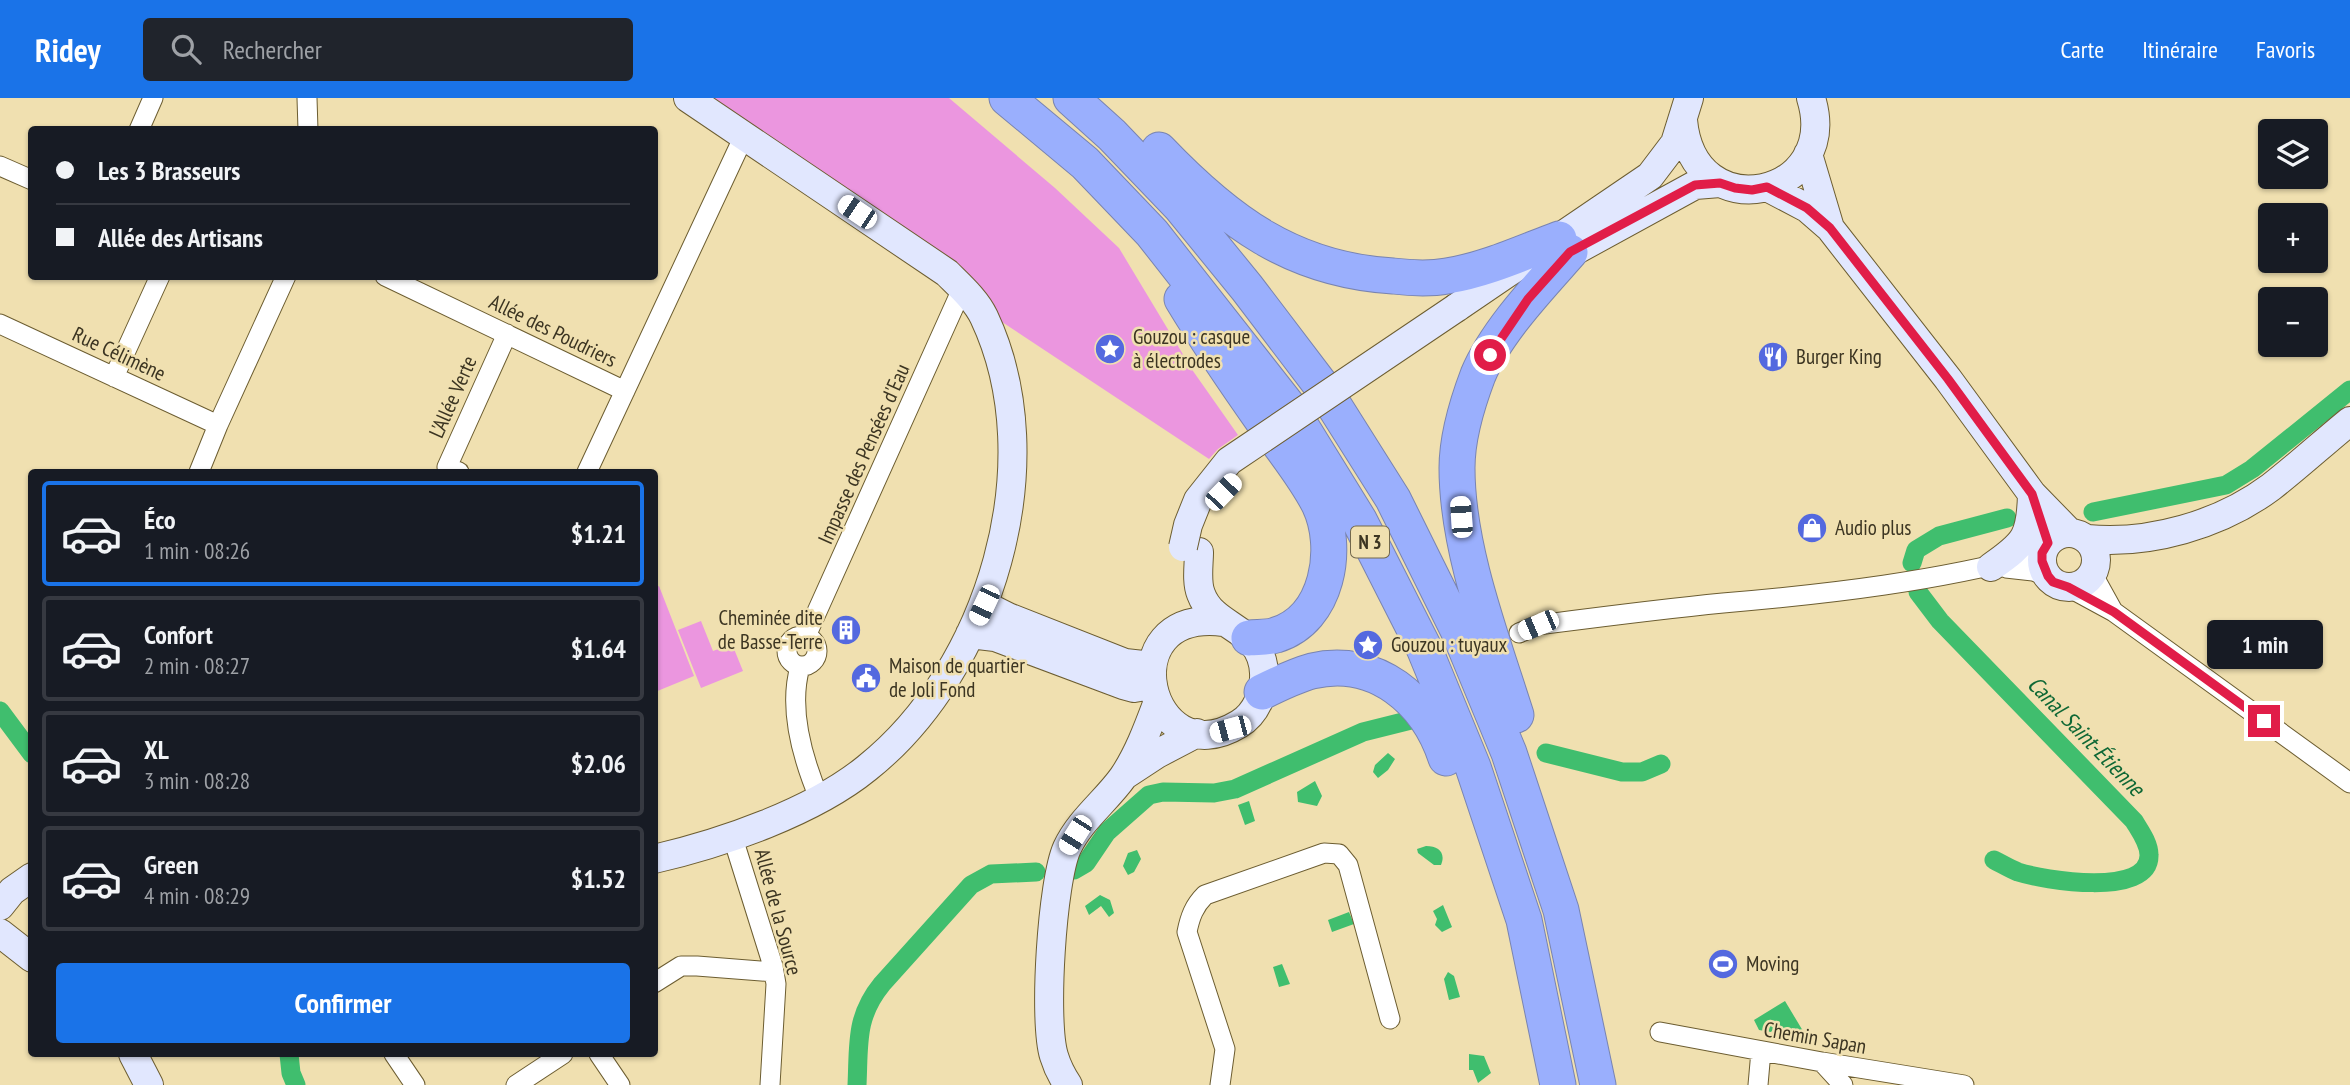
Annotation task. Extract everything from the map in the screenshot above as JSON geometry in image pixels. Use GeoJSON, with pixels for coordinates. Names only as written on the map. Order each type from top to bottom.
{"type":"FeatureCollection","features":[{"type":"Feature","properties":{"kind":"highway","name":"N 3"},"geometry":{"type":"LineString","coordinates":[[1007,98],[1085,163],[1152,233],[1292,410],[1359,520],[1424,648],[1473,767],[1524,920],[1558,1085]]}},
{"type":"Feature","properties":{"kind":"highway","name":"N 3"},"geometry":{"type":"LineString","coordinates":[[1071,98],[1112,135],[1181,207],[1247,288],[1323,388],[1393,499],[1459,632],[1509,754],[1561,910],[1598,1085]]}},
{"type":"Feature","properties":{"kind":"highway"},"geometry":{"type":"LineString","coordinates":[[1107,98],[1191,183],[1258,236],[1307,260],[1366,275],[1444,277],[1564,246]]}},
{"type":"Feature","properties":{"kind":"highway"},"geometry":{"type":"LineString","coordinates":[[1085,163],[1142,232],[1216,356],[1303,478],[1319,504],[1327,528],[1326,581],[1316,601],[1299,623],[1275,636],[1237,630]]}},
{"type":"Feature","properties":{"kind":"highway"},"geometry":{"type":"LineString","coordinates":[[1561,910],[1518,722],[1480,602],[1461,517],[1457,467],[1464,418],[1479,373],[1564,246]]}},
{"type":"Feature","properties":{"kind":"highway"},"geometry":{"type":"LineString","coordinates":[[1262,692],[1312,671],[1334,668],[1354,670],[1377,675],[1395,685],[1413,700],[1428,720],[1443,748],[1505,935],[1543,1085]]}},
{"type":"Feature","properties":{"kind":"street"},"geometry":{"type":"LineString","coordinates":[[141,126],[153,98]]}},
{"type":"Feature","properties":{"kind":"street"},"geometry":{"type":"LineString","coordinates":[[307,98],[308,126]]}},
{"type":"Feature","properties":{"kind":"street"},"geometry":{"type":"LineString","coordinates":[[658,858],[792,814],[820,800],[869,768],[912,727],[938,692],[984,605],[1007,515],[1013,449],[1011,416],[998,355],[987,325],[983,315],[947,272],[688,98]]}},
{"type":"Feature","properties":{"kind":"street"},"geometry":{"type":"LineString","coordinates":[[1686,109],[1685,139],[1693,157],[1705,172],[1720,183],[1752,190],[1784,180],[1798,169],[1808,154],[1815,134],[1815,113],[1811,98]]}},
{"type":"Feature","properties":{"kind":"street"},"geometry":{"type":"LineString","coordinates":[[1123,776],[1197,733],[1222,732],[1245,720],[1256,708],[1262,692],[1264,673],[1260,654],[1237,630],[1208,609],[1199,591],[1191,549],[1188,525],[1198,500],[1229,461],[1461,315],[1564,246],[1650,176],[1675,143],[1686,109]]}},
{"type":"Feature","properties":{"kind":"street","name":"Allée des Poudriers"},"geometry":{"type":"LineString","coordinates":[[588,469],[744,136]]}},
{"type":"Feature","properties":{"kind":"street"},"geometry":{"type":"LineString","coordinates":[[1808,154],[1830,228]]}},
{"type":"Feature","properties":{"kind":"street"},"geometry":{"type":"LineString","coordinates":[[0,166],[28,178]]}},
{"type":"Feature","properties":{"kind":"street"},"geometry":{"type":"LineString","coordinates":[[1564,246],[1695,185],[1720,183]]}},
{"type":"Feature","properties":{"kind":"street"},"geometry":{"type":"LineString","coordinates":[[1767,187],[1807,208],[1830,228],[1948,379],[2032,494],[2069,559],[2114,612],[2350,783]]}},
{"type":"Feature","properties":{"kind":"street"},"geometry":{"type":"LineString","coordinates":[[114,377],[158,280]]}},
{"type":"Feature","properties":{"kind":"street"},"geometry":{"type":"LineString","coordinates":[[200,469],[284,280]]}},
{"type":"Feature","properties":{"kind":"street","name":"Allée des Poudriers"},"geometry":{"type":"LineString","coordinates":[[393,280],[625,391]]}},
{"type":"Feature","properties":{"kind":"street","name":"Impasse des Pensées d'Eau"},"geometry":{"type":"LineString","coordinates":[[820,800],[800,736],[794,698],[800,667],[810,665],[818,653],[815,642],[806,636],[962,289]]}},
{"type":"Feature","properties":{"kind":"street","name":"Rue Célimène"},"geometry":{"type":"LineString","coordinates":[[0,324],[218,425]]}},
{"type":"Feature","properties":{"kind":"street","name":"L'Allée Verte"},"geometry":{"type":"LineString","coordinates":[[452,469],[447,467],[507,334]]}},
{"type":"Feature","properties":{"kind":"street"},"geometry":{"type":"LineString","coordinates":[[1519,634],[1538,625],[1723,603],[1784,599],[1991,567],[2069,559],[2204,523],[2239,508],[2269,488],[2350,421]]}},
{"type":"Feature","properties":{"kind":"street"},"geometry":{"type":"LineString","coordinates":[[1991,567],[2020,545],[2028,532],[2032,518],[2032,494]]}},
{"type":"Feature","properties":{"kind":"street"},"geometry":{"type":"LineString","coordinates":[[1171,634],[1182,611],[1191,549]]}},
{"type":"Feature","properties":{"kind":"street"},"geometry":{"type":"LineString","coordinates":[[2069,559],[2114,612]]}},
{"type":"Feature","properties":{"kind":"street"},"geometry":{"type":"LineString","coordinates":[[984,605],[1125,663],[1153,685],[1174,722],[1197,733]]}},
{"type":"Feature","properties":{"kind":"street"},"geometry":{"type":"LineString","coordinates":[[1068,1085],[1053,1054],[1048,998],[1059,872],[1067,848],[1083,823],[1123,776],[1149,726],[1158,648],[1171,634],[1187,624],[1205,620],[1237,630]]}},
{"type":"Feature","properties":{"kind":"street"},"geometry":{"type":"LineString","coordinates":[[970,634],[995,637],[1123,685],[1134,688],[1153,685]]}},
{"type":"Feature","properties":{"kind":"street","name":"Allée de la Source"},"geometry":{"type":"LineString","coordinates":[[732,835],[776,984],[770,1085]]}},
{"type":"Feature","properties":{"kind":"street"},"geometry":{"type":"LineString","coordinates":[[1218,1085],[1225,1049],[1187,932],[1189,919],[1197,903],[1205,895],[1324,853],[1339,854],[1348,865],[1390,1019]]}},
{"type":"Feature","properties":{"kind":"street"},"geometry":{"type":"LineString","coordinates":[[0,906],[12,891],[28,880]]}},
{"type":"Feature","properties":{"kind":"street"},"geometry":{"type":"LineString","coordinates":[[0,933],[28,955]]}},
{"type":"Feature","properties":{"kind":"street"},"geometry":{"type":"LineString","coordinates":[[658,981],[681,967],[697,965],[774,972]]}},
{"type":"Feature","properties":{"kind":"street","name":"Chemin Sapan"},"geometry":{"type":"LineString","coordinates":[[1660,1032],[1964,1085]]}},
{"type":"Feature","properties":{"kind":"street"},"geometry":{"type":"LineString","coordinates":[[1758,1085],[1761,1051]]}},
{"type":"Feature","properties":{"kind":"street"},"geometry":{"type":"LineString","coordinates":[[135,1057],[149,1085]]}},
{"type":"Feature","properties":{"kind":"street"},"geometry":{"type":"LineString","coordinates":[[396,1057],[415,1085]]}},
{"type":"Feature","properties":{"kind":"street"},"geometry":{"type":"LineString","coordinates":[[516,1085],[558,1057]]}},
{"type":"Feature","properties":{"kind":"street"},"geometry":{"type":"LineString","coordinates":[[601,1057],[620,1085]]}},
{"type":"Feature","properties":{"kind":"street"},"geometry":{"type":"LineString","coordinates":[[1822,1062],[1843,1085]]}},
{"type":"Feature","properties":{"kind":"shaded area"},"geometry":{"type":"Polygon","coordinates":[[[708,98],[949,98],[1055,188],[1119,248],[1193,371],[1238,435],[1209,459],[996,318],[708,98]]]}},
{"type":"Feature","properties":{"kind":"shaded area"},"geometry":{"type":"Polygon","coordinates":[[[658,586],[694,676],[658,691],[658,586]]]}},
{"type":"Feature","properties":{"kind":"shaded area"},"geometry":{"type":"Polygon","coordinates":[[[701,621],[713,651],[732,644],[743,671],[701,688],[678,630],[701,621]]]}},
{"type":"Feature","properties":{"kind":"shaded area"},"geometry":{"type":"Polygon","coordinates":[[[1388,753],[1395,759],[1388,770],[1378,778],[1373,772],[1375,765],[1388,753]]]}},
{"type":"Feature","properties":{"kind":"shaded area"},"geometry":{"type":"Polygon","coordinates":[[[1315,781],[1322,796],[1317,806],[1298,802],[1297,792],[1315,781]]]}},
{"type":"Feature","properties":{"kind":"shaded area"},"geometry":{"type":"Polygon","coordinates":[[[1249,801],[1255,821],[1245,825],[1238,805],[1249,801]]]}},
{"type":"Feature","properties":{"kind":"shaded area"},"geometry":{"type":"Polygon","coordinates":[[[1426,846],[1440,851],[1443,857],[1441,865],[1434,865],[1418,853],[1417,849],[1426,846]]]}},
{"type":"Feature","properties":{"kind":"shaded area"},"geometry":{"type":"Polygon","coordinates":[[[1137,850],[1141,859],[1134,872],[1128,875],[1123,866],[1128,853],[1137,850]]]}},
{"type":"Feature","properties":{"kind":"shaded area"},"geometry":{"type":"Polygon","coordinates":[[[1100,895],[1110,900],[1114,913],[1109,917],[1101,906],[1089,915],[1085,906],[1100,895]]]}},
{"type":"Feature","properties":{"kind":"shaded area"},"geometry":{"type":"Polygon","coordinates":[[[1443,905],[1452,927],[1442,932],[1435,925],[1437,919],[1433,911],[1443,905]]]}},
{"type":"Feature","properties":{"kind":"shaded area"},"geometry":{"type":"Polygon","coordinates":[[[1349,912],[1354,924],[1332,932],[1328,920],[1349,912]]]}},
{"type":"Feature","properties":{"kind":"shaded area"},"geometry":{"type":"Polygon","coordinates":[[[1282,964],[1290,984],[1279,987],[1273,967],[1282,964]]]}},
{"type":"Feature","properties":{"kind":"shaded area"},"geometry":{"type":"Polygon","coordinates":[[[1448,972],[1454,976],[1460,997],[1449,1000],[1444,979],[1448,972]]]}},
{"type":"Feature","properties":{"kind":"shaded area"},"geometry":{"type":"Polygon","coordinates":[[[1785,1001],[1803,1031],[1797,1037],[1776,1026],[1771,1032],[1759,1030],[1754,1020],[1785,1001]]]}},
{"type":"Feature","properties":{"kind":"shaded area"},"geometry":{"type":"Polygon","coordinates":[[[1469,1054],[1484,1056],[1491,1073],[1478,1083],[1473,1070],[1469,1070],[1469,1054]]]}},
{"type":"Feature","properties":{"kind":"waterway","name":"Canal Saint-Étienne"},"geometry":{"type":"LineString","coordinates":[[2093,512],[2226,485],[2252,469],[2350,390]]}},
{"type":"Feature","properties":{"kind":"waterway","name":"Canal Saint-Étienne"},"geometry":{"type":"LineString","coordinates":[[1912,563],[1916,550],[1939,536],[2007,518]]}},
{"type":"Feature","properties":{"kind":"waterway","name":"Canal Saint-Étienne"},"geometry":{"type":"LineString","coordinates":[[1918,592],[1940,621],[2134,821],[2149,851],[2145,868],[2132,877],[2093,883],[2031,875],[2015,871],[1994,860]]}},
{"type":"Feature","properties":{"kind":"waterway","name":"Canal Saint-Étienne"},"geometry":{"type":"LineString","coordinates":[[0,711],[28,749]]}},
{"type":"Feature","properties":{"kind":"waterway","name":"Canal Saint-Étienne"},"geometry":{"type":"LineString","coordinates":[[1074,870],[1086,863],[1107,832],[1149,795],[1163,792],[1214,793],[1235,789],[1363,732],[1411,720]]}},
{"type":"Feature","properties":{"kind":"waterway","name":"Canal Saint-Étienne"},"geometry":{"type":"LineString","coordinates":[[1546,753],[1622,772],[1642,772],[1661,764]]}},
{"type":"Feature","properties":{"kind":"waterway","name":"Canal Saint-Étienne"},"geometry":{"type":"LineString","coordinates":[[857,1085],[860,1032],[867,1008],[882,984],[971,885],[991,874],[1036,872]]}},
{"type":"Feature","properties":{"kind":"waterway","name":"Canal Saint-Étienne"},"geometry":{"type":"LineString","coordinates":[[289,1057],[296,1085]]}},
{"type":"Feature","properties":{"kind":"place","name":"Gouzou : casque à électrodes"},"geometry":{"type":"Point","coordinates":[1110,349]}},
{"type":"Feature","properties":{"kind":"place","name":"Burger King"},"geometry":{"type":"Point","coordinates":[1773,357]}},
{"type":"Feature","properties":{"kind":"place","name":"Audio plus"},"geometry":{"type":"Point","coordinates":[1812,528]}},
{"type":"Feature","properties":{"kind":"place","name":"Cheminée dite de Basse-Terre"},"geometry":{"type":"Point","coordinates":[846,630]}},
{"type":"Feature","properties":{"kind":"place","name":"Gouzou : tuyaux"},"geometry":{"type":"Point","coordinates":[1368,645]}},
{"type":"Feature","properties":{"kind":"place","name":"Maison de quartier de Joli Fond"},"geometry":{"type":"Point","coordinates":[866,678]}},
{"type":"Feature","properties":{"kind":"place","name":"Moving"},"geometry":{"type":"Point","coordinates":[1723,964]}},
{"type":"Feature","properties":{"kind":"route"},"geometry":{"type":"LineString","coordinates":[[1490,355],[1528,299],[1570,252],[1673,196],[1695,185],[1720,183],[1752,190],[1767,187],[1789,197],[1830,228],[1948,379],[2032,494],[2048,543],[2042,553],[2042,561],[2053,582],[2068,587],[2114,612],[2264,721]]}}]}
